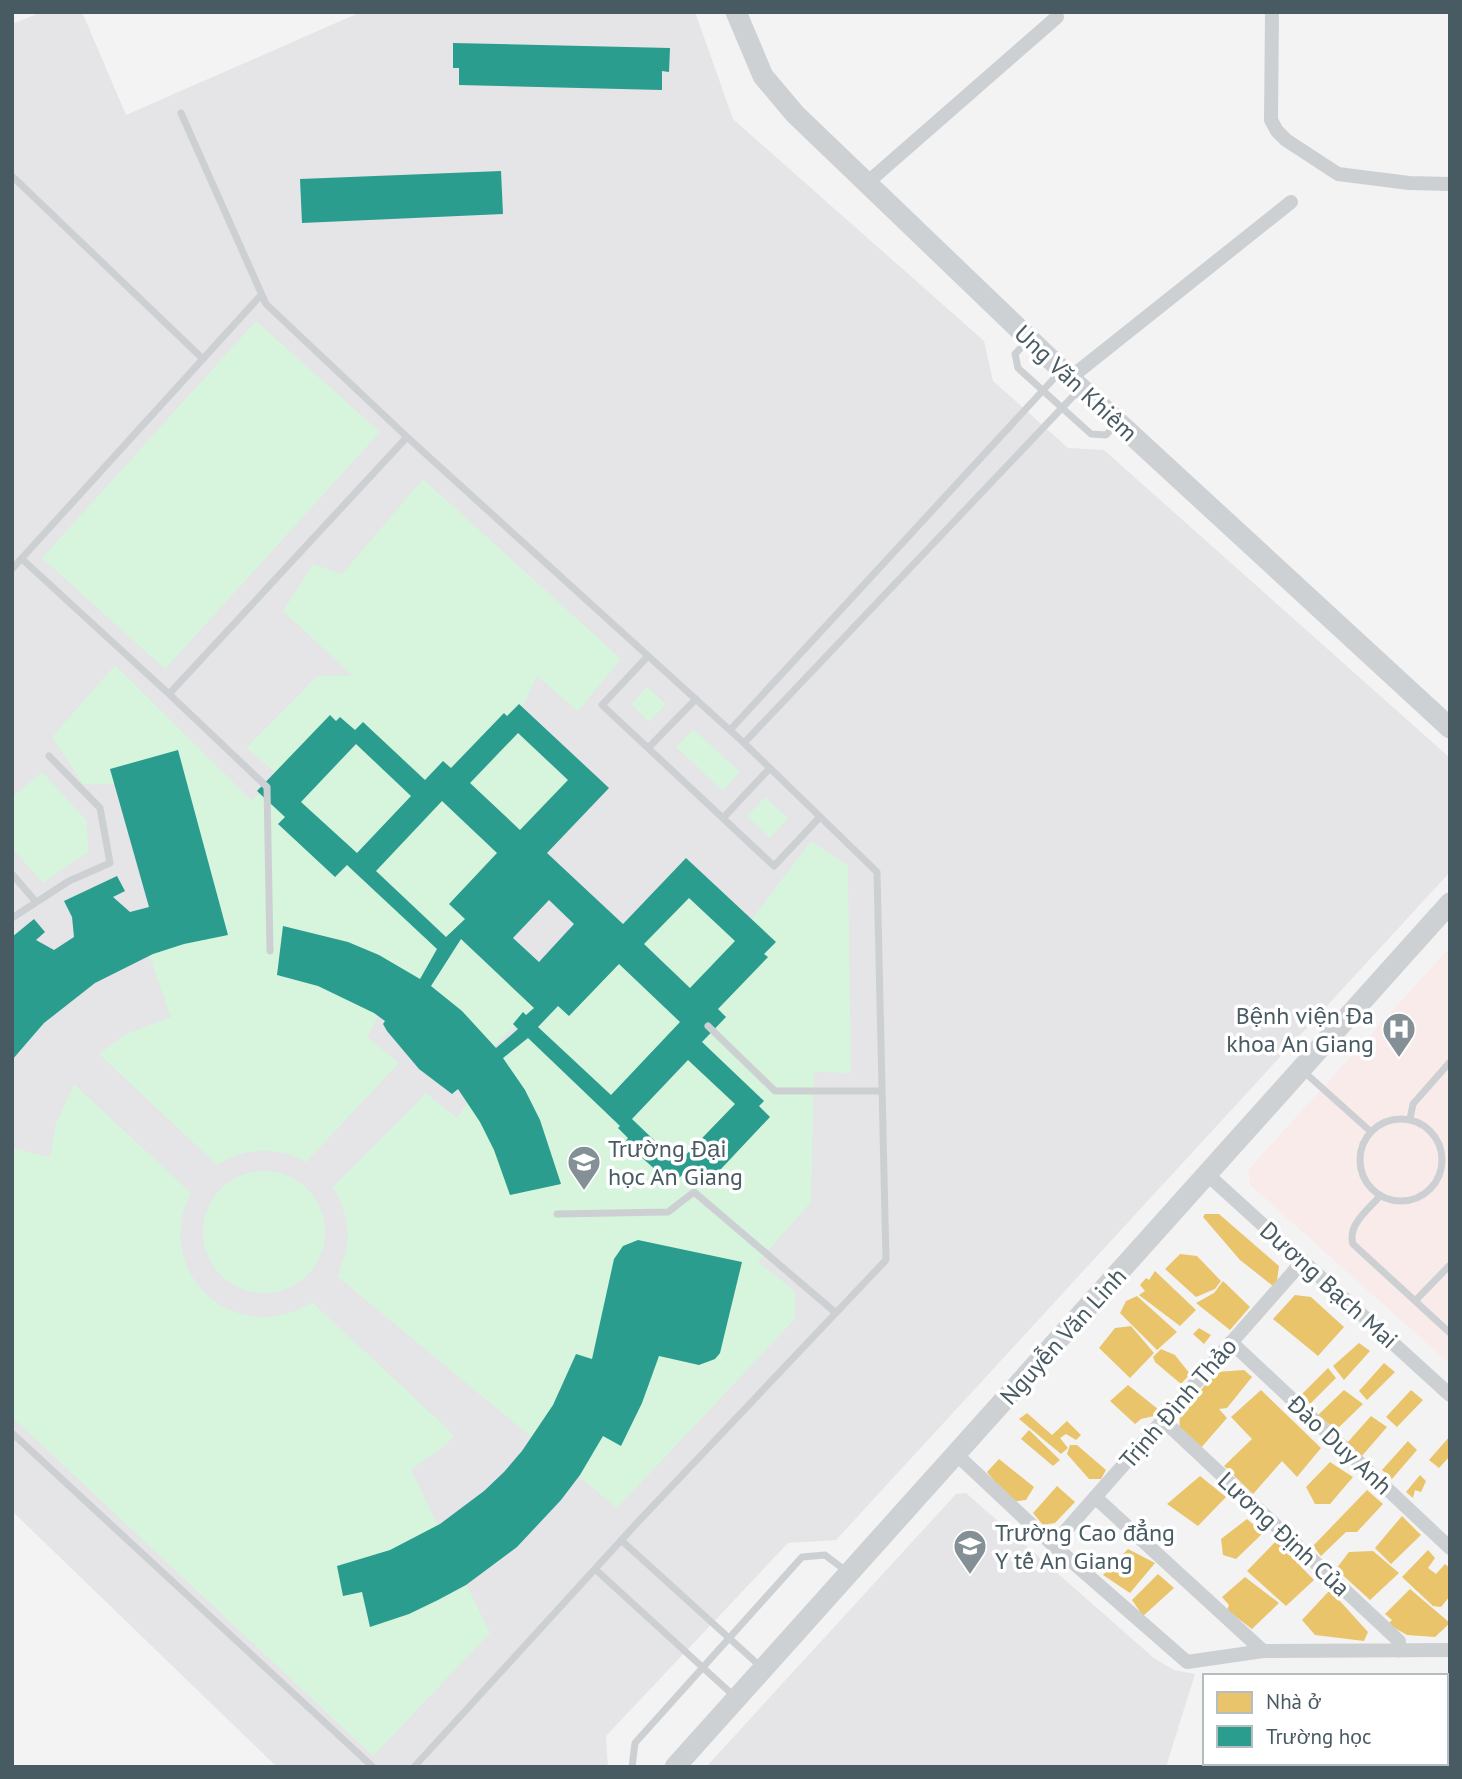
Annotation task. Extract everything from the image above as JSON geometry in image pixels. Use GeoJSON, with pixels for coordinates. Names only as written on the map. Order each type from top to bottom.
{"type":"FeatureCollection","features":[{"type":"Feature","properties":{"kind":"street","name":"Ung Văn Khiêm"},"geometry":{"type":"LineString","coordinates":[[736,12],[763,76],[795,114],[1071,379],[1450,728]]}},
{"type":"Feature","properties":{"kind":"street"},"geometry":{"type":"LineString","coordinates":[[1272,12],[1271,120],[1286,140],[1338,174],[1409,183],[1450,184]]}},
{"type":"Feature","properties":{"kind":"street"},"geometry":{"type":"LineString","coordinates":[[867,183],[1057,17]]}},
{"type":"Feature","properties":{"kind":"street"},"geometry":{"type":"LineString","coordinates":[[1071,379],[1291,201]]}},
{"type":"Feature","properties":{"kind":"street","name":"Nguyễn Văn Linh"},"geometry":{"type":"LineString","coordinates":[[675,1767],[1450,903]]}},
{"type":"Feature","properties":{"kind":"street","name":"Dương Bạch Mai"},"geometry":{"type":"LineString","coordinates":[[1208,1175],[1450,1395]]}},
{"type":"Feature","properties":{"kind":"street","name":"Trịnh Đình Thảo"},"geometry":{"type":"LineString","coordinates":[[1053,1545],[1303,1261]]}},
{"type":"Feature","properties":{"kind":"street","name":"Đào Duy Anh"},"geometry":{"type":"LineString","coordinates":[[1231,1342],[1450,1548]]}},
{"type":"Feature","properties":{"kind":"street","name":"Lương Định Của"},"geometry":{"type":"LineString","coordinates":[[1163,1420],[1399,1641],[1399,1651]]}},
{"type":"Feature","properties":{"kind":"street"},"geometry":{"type":"LineString","coordinates":[[957,1455],[1053,1545],[1187,1662],[1263,1651],[1450,1650]]}},
{"type":"Feature","properties":{"kind":"street"},"geometry":{"type":"LineString","coordinates":[[1095,1497],[1263,1651]]}},
{"type":"Feature","properties":{"kind":"lane"},"geometry":{"type":"LineString","coordinates":[[181,113],[266,304],[407,437],[744,743],[877,872],[886,1260],[621,1540],[414,1767]]}},
{"type":"Feature","properties":{"kind":"lane"},"geometry":{"type":"LineString","coordinates":[[12,176],[203,359]]}},
{"type":"Feature","properties":{"kind":"lane"},"geometry":{"type":"LineString","coordinates":[[12,569],[261,295]]}},
{"type":"Feature","properties":{"kind":"lane"},"geometry":{"type":"LineString","coordinates":[[1029,339],[1015,354],[1018,368],[1091,434],[1106,435],[1118,423]]}},
{"type":"Feature","properties":{"kind":"lane"},"geometry":{"type":"LineString","coordinates":[[730,730],[1043,390],[1071,379]]}},
{"type":"Feature","properties":{"kind":"lane"},"geometry":{"type":"LineString","coordinates":[[744,743],[1062,408],[1071,379]]}},
{"type":"Feature","properties":{"kind":"lane"},"geometry":{"type":"LineString","coordinates":[[169,694],[407,437]]}},
{"type":"Feature","properties":{"kind":"lane"},"geometry":{"type":"LineString","coordinates":[[22,559],[267,787],[270,951]]}},
{"type":"Feature","properties":{"kind":"lane"},"geometry":{"type":"LineString","coordinates":[[648,656],[601,705],[774,866],[820,817]]}},
{"type":"Feature","properties":{"kind":"lane"},"geometry":{"type":"LineString","coordinates":[[648,748],[696,699]]}},
{"type":"Feature","properties":{"kind":"lane"},"geometry":{"type":"LineString","coordinates":[[12,918],[69,881],[110,863],[100,808],[48,756]]}},
{"type":"Feature","properties":{"kind":"lane"},"geometry":{"type":"LineString","coordinates":[[723,818],[770,768]]}},
{"type":"Feature","properties":{"kind":"lane"},"geometry":{"type":"LineString","coordinates":[[12,874],[36,902]]}},
{"type":"Feature","properties":{"kind":"lane"},"geometry":{"type":"LineString","coordinates":[[708,1026],[775,1091],[882,1091]]}},
{"type":"Feature","properties":{"kind":"lane"},"geometry":{"type":"LineString","coordinates":[[1410,1119],[1413,1104],[1450,1062]]}},
{"type":"Feature","properties":{"kind":"lane"},"geometry":{"type":"LineString","coordinates":[[1301,1070],[1370,1131]]}},
{"type":"Feature","properties":{"kind":"lane"},"geometry":{"type":"LineString","coordinates":[[1410,1119],[1423,1124],[1437,1140],[1443,1160],[1440,1175],[1433,1187],[1422,1196],[1408,1201],[1394,1201],[1370,1189],[1359,1166],[1359,1154],[1370,1131],[1388,1121],[1410,1119]]}},
{"type":"Feature","properties":{"kind":"lane"},"geometry":{"type":"LineString","coordinates":[[557,1214],[667,1212],[694,1192],[835,1313]]}},
{"type":"Feature","properties":{"kind":"lane"},"geometry":{"type":"LineString","coordinates":[[1380,1196],[1353,1228],[1350,1236],[1353,1244],[1450,1333]]}},
{"type":"Feature","properties":{"kind":"lane"},"geometry":{"type":"LineString","coordinates":[[1415,1301],[1450,1265]]}},
{"type":"Feature","properties":{"kind":"lane"},"geometry":{"type":"LineString","coordinates":[[12,1433],[373,1767]]}},
{"type":"Feature","properties":{"kind":"lane"},"geometry":{"type":"LineString","coordinates":[[621,1540],[763,1669]]}},
{"type":"Feature","properties":{"kind":"lane"},"geometry":{"type":"LineString","coordinates":[[632,1767],[635,1743],[802,1557],[825,1555],[849,1574]]}},
{"type":"Feature","properties":{"kind":"lane"},"geometry":{"type":"LineString","coordinates":[[595,1569],[736,1699]]}},
{"type":"Feature","properties":{"kind":"shaded area","name":"Trường Đại học An Giang"},"geometry":{"type":"Polygon","coordinates":[[[42,12],[82,12],[126,115],[361,12],[695,12],[733,119],[984,341],[993,381],[1068,448],[1104,450],[1450,758],[1450,872],[836,1540],[788,1543],[606,1736],[608,1767],[277,1767],[12,1511],[12,24],[42,12]]]}},
{"type":"Feature","properties":{"kind":"shaded area","name":"Bệnh viện Đa khoa An Giang"},"geometry":{"type":"Polygon","coordinates":[[[1450,947],[1450,1364],[1250,1185],[1248,1170],[1450,947]]]}},
{"type":"Feature","properties":{"kind":"shaded area","name":"Trường Cao đẳng Y tế An Giang"},"geometry":{"type":"Polygon","coordinates":[[[966,1493],[1155,1659],[1174,1670],[1195,1674],[1166,1767],[706,1767],[956,1494],[966,1493]]]}},
{"type":"Feature","properties":{"kind":"green space"},"geometry":{"type":"Polygon","coordinates":[[[256,321],[380,432],[165,669],[42,558],[256,321]]]}},
{"type":"Feature","properties":{"kind":"green space"},"geometry":{"type":"Polygon","coordinates":[[[423,479],[621,659],[578,711],[537,676],[519,714],[590,775],[490,929],[547,989],[679,874],[742,932],[811,841],[848,866],[851,1073],[814,1072],[811,1202],[758,1262],[795,1291],[795,1319],[617,1508],[338,1277],[347,1245],[347,1228],[344,1211],[333,1187],[426,1093],[457,1118],[532,1010],[484,1056],[394,987],[367,1037],[399,1063],[306,1162],[284,1153],[262,1151],[239,1155],[217,1165],[99,1054],[126,1034],[171,1017],[143,938],[178,907],[123,784],[83,784],[52,737],[115,665],[251,800],[281,777],[246,748],[317,676],[352,675],[283,611],[313,564],[342,574],[423,479]]]}},
{"type":"Feature","properties":{"kind":"green space"},"geometry":{"type":"Polygon","coordinates":[[[647,687],[666,704],[649,722],[631,704],[647,687]]]}},
{"type":"Feature","properties":{"kind":"green space"},"geometry":{"type":"Polygon","coordinates":[[[693,729],[740,772],[723,791],[676,747],[693,729]]]}},
{"type":"Feature","properties":{"kind":"green space"},"geometry":{"type":"Polygon","coordinates":[[[42,772],[87,821],[88,852],[43,883],[12,848],[12,797],[42,772]]]}},
{"type":"Feature","properties":{"kind":"green space"},"geometry":{"type":"Polygon","coordinates":[[[765,797],[788,818],[770,838],[747,816],[765,797]]]}},
{"type":"Feature","properties":{"kind":"green space"},"geometry":{"type":"Polygon","coordinates":[[[74,1084],[191,1193],[181,1223],[182,1251],[191,1275],[208,1296],[230,1310],[256,1316],[284,1314],[312,1302],[454,1435],[446,1445],[411,1470],[490,1633],[373,1756],[12,1417],[12,1148],[50,1157],[56,1123],[74,1084]]]}},
{"type":"Feature","properties":{"kind":"green space"},"geometry":{"type":"Polygon","coordinates":[[[264,1171],[287,1175],[307,1189],[321,1209],[325,1232],[321,1255],[307,1275],[287,1289],[264,1293],[241,1289],[221,1275],[207,1255],[203,1232],[207,1209],[221,1189],[241,1175],[264,1171]]]}},
{"type":"Feature","properties":{"kind":"building: Nhà ở"},"geometry":{"type":"Polygon","coordinates":[[[1205,1214],[1219,1214],[1279,1266],[1277,1281],[1273,1286],[1240,1260],[1203,1217],[1205,1214]]]}},
{"type":"Feature","properties":{"kind":"building: Nhà ở"},"geometry":{"type":"Polygon","coordinates":[[[1180,1254],[1197,1256],[1221,1281],[1215,1289],[1196,1297],[1165,1269],[1180,1254]]]}},
{"type":"Feature","properties":{"kind":"building: Nhà ở"},"geometry":{"type":"Polygon","coordinates":[[[1155,1271],[1196,1310],[1180,1326],[1139,1295],[1145,1291],[1140,1285],[1146,1278],[1149,1280],[1155,1271]]]}},
{"type":"Feature","properties":{"kind":"building: Nhà ở"},"geometry":{"type":"Polygon","coordinates":[[[1223,1281],[1250,1307],[1230,1330],[1196,1303],[1214,1293],[1223,1281]]]}},
{"type":"Feature","properties":{"kind":"building: Nhà ở"},"geometry":{"type":"Polygon","coordinates":[[[1295,1295],[1311,1297],[1344,1327],[1318,1356],[1273,1319],[1295,1295]]]}},
{"type":"Feature","properties":{"kind":"building: Nhà ở"},"geometry":{"type":"Polygon","coordinates":[[[1137,1296],[1177,1332],[1157,1350],[1120,1313],[1126,1301],[1137,1296]]]}},
{"type":"Feature","properties":{"kind":"building: Nhà ở"},"geometry":{"type":"Polygon","coordinates":[[[1131,1326],[1154,1353],[1130,1378],[1099,1348],[1115,1328],[1131,1326]]]}},
{"type":"Feature","properties":{"kind":"building: Nhà ở"},"geometry":{"type":"Polygon","coordinates":[[[1199,1328],[1211,1335],[1204,1344],[1193,1334],[1199,1328]]]}},
{"type":"Feature","properties":{"kind":"building: Nhà ở"},"geometry":{"type":"Polygon","coordinates":[[[1359,1343],[1370,1351],[1344,1380],[1333,1366],[1359,1343]]]}},
{"type":"Feature","properties":{"kind":"building: Nhà ở"},"geometry":{"type":"Polygon","coordinates":[[[1161,1349],[1175,1355],[1190,1374],[1181,1384],[1155,1362],[1153,1357],[1161,1349]]]}},
{"type":"Feature","properties":{"kind":"building: Nhà ở"},"geometry":{"type":"Polygon","coordinates":[[[1384,1363],[1395,1372],[1367,1400],[1359,1391],[1384,1363]]]}},
{"type":"Feature","properties":{"kind":"building: Nhà ở"},"geometry":{"type":"Polygon","coordinates":[[[1328,1368],[1336,1378],[1310,1404],[1301,1395],[1328,1368]]]}},
{"type":"Feature","properties":{"kind":"building: Nhà ở"},"geometry":{"type":"Polygon","coordinates":[[[1244,1370],[1252,1377],[1227,1408],[1219,1409],[1227,1418],[1200,1449],[1179,1432],[1180,1415],[1216,1372],[1244,1370]]]}},
{"type":"Feature","properties":{"kind":"building: Nhà ở"},"geometry":{"type":"Polygon","coordinates":[[[1128,1385],[1159,1410],[1154,1416],[1141,1419],[1135,1424],[1110,1401],[1128,1385]]]}},
{"type":"Feature","properties":{"kind":"building: Nhà ở"},"geometry":{"type":"Polygon","coordinates":[[[1261,1390],[1321,1448],[1297,1477],[1282,1461],[1253,1494],[1224,1466],[1252,1439],[1231,1417],[1261,1390]]]}},
{"type":"Feature","properties":{"kind":"building: Nhà ở"},"geometry":{"type":"Polygon","coordinates":[[[1344,1390],[1363,1404],[1336,1430],[1318,1415],[1344,1390]]]}},
{"type":"Feature","properties":{"kind":"building: Nhà ở"},"geometry":{"type":"Polygon","coordinates":[[[1411,1390],[1423,1400],[1397,1427],[1386,1417],[1411,1390]]]}},
{"type":"Feature","properties":{"kind":"building: Nhà ở"},"geometry":{"type":"Polygon","coordinates":[[[1027,1413],[1052,1435],[1067,1421],[1081,1435],[1076,1440],[1066,1434],[1060,1438],[1068,1448],[1061,1454],[1019,1419],[1027,1413]]]}},
{"type":"Feature","properties":{"kind":"building: Nhà ở"},"geometry":{"type":"Polygon","coordinates":[[[1371,1416],[1387,1427],[1361,1457],[1347,1443],[1371,1416]]]}},
{"type":"Feature","properties":{"kind":"building: Nhà ở"},"geometry":{"type":"Polygon","coordinates":[[[1029,1430],[1060,1460],[1053,1466],[1021,1439],[1029,1430]]]}},
{"type":"Feature","properties":{"kind":"building: Nhà ở"},"geometry":{"type":"Polygon","coordinates":[[[1450,1436],[1450,1456],[1439,1468],[1429,1460],[1450,1436]]]}},
{"type":"Feature","properties":{"kind":"building: Nhà ở"},"geometry":{"type":"Polygon","coordinates":[[[1408,1441],[1417,1450],[1392,1479],[1382,1470],[1408,1441]]]}},
{"type":"Feature","properties":{"kind":"building: Nhà ở"},"geometry":{"type":"Polygon","coordinates":[[[1070,1445],[1077,1445],[1106,1470],[1101,1479],[1089,1479],[1067,1454],[1070,1445]]]}},
{"type":"Feature","properties":{"kind":"building: Nhà ở"},"geometry":{"type":"Polygon","coordinates":[[[999,1459],[1034,1487],[1026,1500],[1011,1502],[987,1472],[999,1459]]]}},
{"type":"Feature","properties":{"kind":"building: Nhà ở"},"geometry":{"type":"Polygon","coordinates":[[[1330,1462],[1353,1477],[1330,1504],[1315,1504],[1306,1487],[1330,1462]]]}},
{"type":"Feature","properties":{"kind":"building: Nhà ở"},"geometry":{"type":"Polygon","coordinates":[[[1420,1475],[1426,1481],[1421,1492],[1415,1490],[1413,1498],[1406,1492],[1420,1475]]]}},
{"type":"Feature","properties":{"kind":"building: Nhà ở"},"geometry":{"type":"Polygon","coordinates":[[[1200,1476],[1226,1497],[1198,1526],[1167,1504],[1200,1476]]]}},
{"type":"Feature","properties":{"kind":"building: Nhà ở"},"geometry":{"type":"Polygon","coordinates":[[[1057,1486],[1075,1502],[1055,1523],[1043,1525],[1033,1513],[1057,1486]]]}},
{"type":"Feature","properties":{"kind":"building: Nhà ở"},"geometry":{"type":"Polygon","coordinates":[[[1367,1490],[1383,1504],[1357,1532],[1346,1532],[1321,1556],[1313,1546],[1367,1490]]]}},
{"type":"Feature","properties":{"kind":"building: Nhà ở"},"geometry":{"type":"Polygon","coordinates":[[[1402,1516],[1421,1535],[1391,1564],[1375,1548],[1402,1516]]]}},
{"type":"Feature","properties":{"kind":"building: Nhà ở"},"geometry":{"type":"Polygon","coordinates":[[[1247,1519],[1263,1533],[1236,1559],[1223,1555],[1221,1539],[1247,1519]]]}},
{"type":"Feature","properties":{"kind":"building: Nhà ở"},"geometry":{"type":"Polygon","coordinates":[[[1276,1541],[1314,1580],[1286,1606],[1247,1571],[1276,1541]]]}},
{"type":"Feature","properties":{"kind":"building: Nhà ở"},"geometry":{"type":"Polygon","coordinates":[[[1128,1549],[1155,1563],[1130,1593],[1103,1575],[1128,1549]]]}},
{"type":"Feature","properties":{"kind":"building: Nhà ở"},"geometry":{"type":"Polygon","coordinates":[[[1428,1550],[1435,1558],[1428,1568],[1436,1574],[1445,1564],[1450,1568],[1450,1596],[1441,1607],[1433,1606],[1402,1577],[1428,1550]]]}},
{"type":"Feature","properties":{"kind":"building: Nhà ở"},"geometry":{"type":"Polygon","coordinates":[[[1373,1551],[1399,1573],[1370,1600],[1336,1569],[1349,1552],[1373,1551]]]}},
{"type":"Feature","properties":{"kind":"building: Nhà ở"},"geometry":{"type":"Polygon","coordinates":[[[1158,1574],[1174,1588],[1143,1616],[1132,1600],[1158,1574]]]}},
{"type":"Feature","properties":{"kind":"building: Nhà ở"},"geometry":{"type":"Polygon","coordinates":[[[1245,1577],[1279,1603],[1252,1629],[1227,1610],[1229,1605],[1222,1597],[1245,1577]]]}},
{"type":"Feature","properties":{"kind":"building: Nhà ở"},"geometry":{"type":"Polygon","coordinates":[[[1410,1589],[1450,1623],[1435,1637],[1407,1635],[1388,1624],[1392,1620],[1385,1614],[1410,1589]]]}},
{"type":"Feature","properties":{"kind":"building: Nhà ở"},"geometry":{"type":"Polygon","coordinates":[[[1330,1590],[1368,1632],[1364,1641],[1315,1635],[1302,1620],[1330,1590]]]}},
{"type":"Feature","properties":{"kind":"building: Trường học"},"geometry":{"type":"Polygon","coordinates":[[[453,43],[670,48],[669,72],[662,71],[662,90],[459,85],[459,68],[453,68],[453,43]]]}},
{"type":"Feature","properties":{"kind":"building: Trường học"},"geometry":{"type":"Polygon","coordinates":[[[501,171],[503,214],[302,223],[300,179],[501,171]]]}},
{"type":"Feature","properties":{"kind":"building: Trường học"},"geometry":{"type":"Polygon","coordinates":[[[519,704],[609,788],[547,853],[623,924],[686,858],[776,942],[764,954],[768,957],[718,1009],[726,1017],[702,1042],[764,1101],[759,1106],[770,1117],[705,1186],[687,1170],[672,1185],[625,1142],[628,1138],[618,1128],[620,1126],[528,1038],[503,1058],[525,1090],[540,1120],[561,1184],[510,1195],[494,1150],[480,1122],[458,1089],[452,1094],[419,1069],[387,1031],[383,1024],[385,1021],[374,1013],[318,986],[277,975],[283,926],[348,942],[379,955],[420,979],[437,949],[347,865],[335,877],[278,824],[285,817],[257,791],[330,715],[336,721],[340,717],[355,730],[363,722],[425,780],[443,761],[451,768],[504,713],[507,716],[519,704]],[[518,733],[470,783],[520,830],[568,780],[518,733]],[[356,744],[301,802],[357,853],[411,796],[356,744]],[[442,801],[376,871],[446,937],[465,919],[449,904],[497,853],[442,801]],[[689,898],[644,944],[690,988],[735,941],[689,898]],[[549,900],[513,938],[539,962],[574,924],[549,900]],[[461,939],[431,986],[462,1011],[496,1048],[518,1029],[513,1024],[523,1012],[526,1015],[534,1008],[461,939]],[[619,964],[569,1016],[558,1006],[538,1027],[611,1095],[680,1022],[619,964]],[[688,1060],[632,1119],[678,1163],[735,1104],[688,1060]]]}},
{"type":"Feature","properties":{"kind":"building: Trường học"},"geometry":{"type":"Polygon","coordinates":[[[178,750],[228,935],[153,954],[95,983],[44,1023],[12,1060],[12,937],[34,919],[45,932],[36,940],[54,950],[74,937],[72,917],[64,901],[117,876],[125,891],[113,897],[130,912],[149,907],[110,769],[178,750]]]}},
{"type":"Feature","properties":{"kind":"building: Trường học"},"geometry":{"type":"Polygon","coordinates":[[[638,1240],[742,1262],[720,1353],[715,1359],[699,1365],[659,1356],[642,1403],[621,1446],[603,1436],[580,1475],[561,1500],[517,1547],[466,1585],[409,1614],[370,1627],[362,1592],[343,1596],[337,1566],[390,1550],[440,1524],[484,1491],[504,1472],[522,1451],[553,1405],[576,1354],[592,1359],[614,1259],[623,1246],[638,1240]]]}},
{"type":"Feature","properties":{"kind":"place","name":"Bệnh viện Đa khoa An Giang"},"geometry":{"type":"Point","coordinates":[1399,1059]}},
{"type":"Feature","properties":{"kind":"place","name":"Trường Đại học An Giang"},"geometry":{"type":"Point","coordinates":[584,1192]}},
{"type":"Feature","properties":{"kind":"place","name":"Trường Cao đẳng Y tế An Giang"},"geometry":{"type":"Point","coordinates":[970,1576]}}]}
